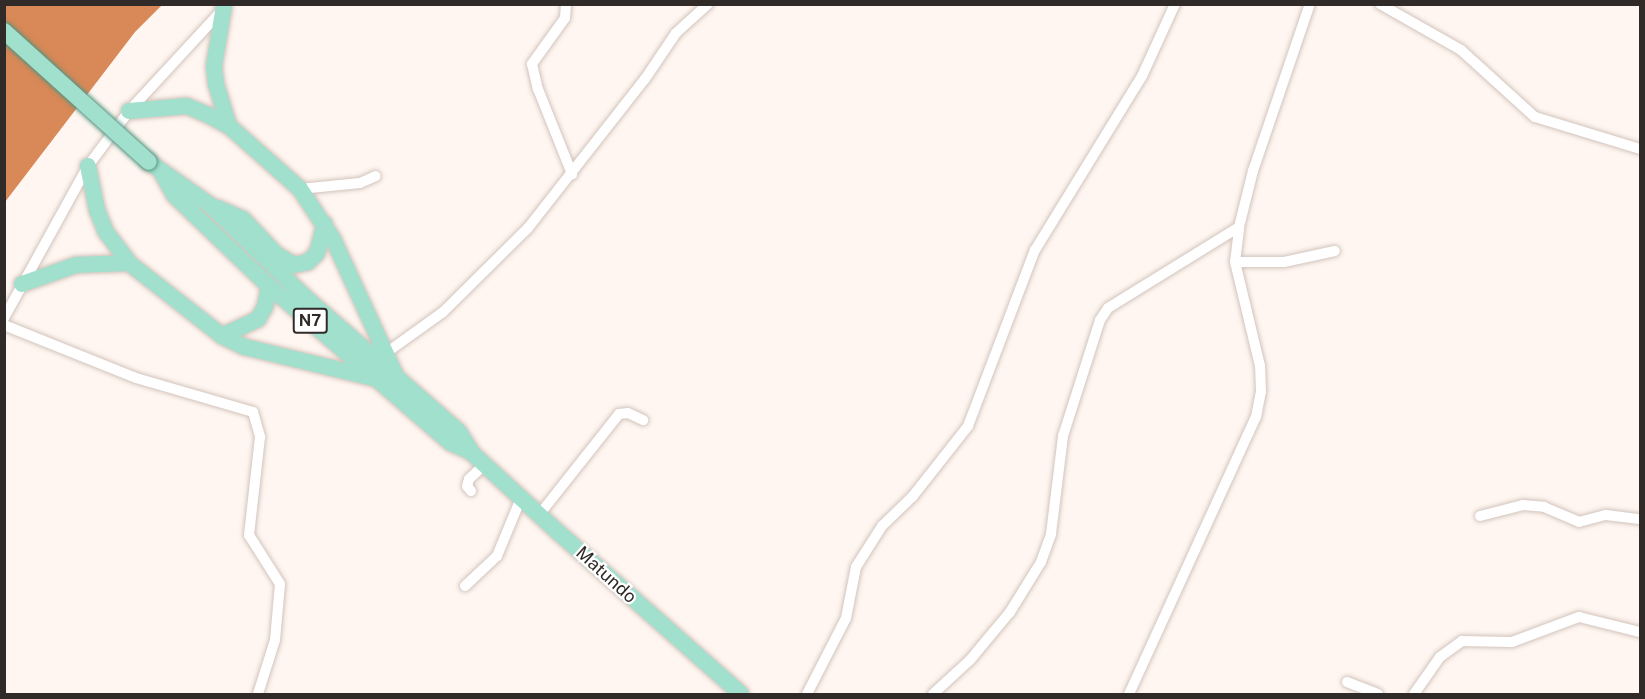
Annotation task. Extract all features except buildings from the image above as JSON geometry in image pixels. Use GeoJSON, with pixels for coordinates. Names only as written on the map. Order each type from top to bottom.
{"type":"FeatureCollection","features":[{"type":"Feature","properties":{"kind":"main road"},"geometry":{"type":"LineString","coordinates":[[225,5],[214,66],[216,84],[230,126]]}},
{"type":"Feature","properties":{"kind":"main road","name":"N7"},"geometry":{"type":"LineString","coordinates":[[4,31],[156,168],[184,184],[210,205],[398,380],[459,432],[479,458]]}},
{"type":"Feature","properties":{"kind":"main road"},"geometry":{"type":"LineString","coordinates":[[129,111],[187,106],[230,126],[300,189],[325,224],[398,380]]}},
{"type":"Feature","properties":{"kind":"main road"},"geometry":{"type":"LineString","coordinates":[[88,166],[97,210],[106,232],[129,263],[222,336],[245,347],[377,379]]}},
{"type":"Feature","properties":{"kind":"main road","name":"N7"},"geometry":{"type":"LineString","coordinates":[[156,168],[174,195],[269,286],[451,443],[479,458]]}},
{"type":"Feature","properties":{"kind":"main road"},"geometry":{"type":"LineString","coordinates":[[210,205],[243,219],[276,254],[294,265],[308,262],[317,253],[325,224]]}},
{"type":"Feature","properties":{"kind":"main road"},"geometry":{"type":"LineString","coordinates":[[22,284],[76,265],[129,263]]}},
{"type":"Feature","properties":{"kind":"main road"},"geometry":{"type":"LineString","coordinates":[[222,336],[258,319],[265,307],[269,286]]}},
{"type":"Feature","properties":{"kind":"main road","name":"Matundo"},"geometry":{"type":"LineString","coordinates":[[479,458],[539,515],[741,694]]}},
{"type":"Feature","properties":{"kind":"street"},"geometry":{"type":"LineString","coordinates":[[566,4],[565,18],[532,64],[538,89],[572,174]]}},
{"type":"Feature","properties":{"kind":"street"},"geometry":{"type":"LineString","coordinates":[[386,353],[443,312],[493,265],[572,174],[676,33],[708,4]]}},
{"type":"Feature","properties":{"kind":"street"},"geometry":{"type":"LineString","coordinates":[[807,694],[846,618],[856,567],[882,526],[920,487],[968,426],[1035,250],[1142,76],[1175,4]]}},
{"type":"Feature","properties":{"kind":"street"},"geometry":{"type":"LineString","coordinates":[[1129,694],[1256,417],[1261,392],[1260,366],[1235,262],[1239,227],[1253,171],[1310,4]]}},
{"type":"Feature","properties":{"kind":"street"},"geometry":{"type":"LineString","coordinates":[[1380,4],[1461,50],[1535,117],[1641,149]]}},
{"type":"Feature","properties":{"kind":"street"},"geometry":{"type":"LineString","coordinates":[[4,318],[88,166],[129,111],[225,5]]}},
{"type":"Feature","properties":{"kind":"street"},"geometry":{"type":"LineString","coordinates":[[300,189],[360,183],[376,176]]}},
{"type":"Feature","properties":{"kind":"street"},"geometry":{"type":"LineString","coordinates":[[933,694],[970,660],[1010,612],[1041,562],[1051,534],[1063,436],[1100,320],[1108,308],[1239,227]]}},
{"type":"Feature","properties":{"kind":"street"},"geometry":{"type":"LineString","coordinates":[[1235,262],[1294,261],[1335,251]]}},
{"type":"Feature","properties":{"kind":"street"},"geometry":{"type":"LineString","coordinates":[[4,325],[136,378],[253,412],[260,437],[249,535],[280,584],[275,640],[258,694]]}},
{"type":"Feature","properties":{"kind":"street"},"geometry":{"type":"LineString","coordinates":[[539,515],[620,414],[627,413],[643,420]]}},
{"type":"Feature","properties":{"kind":"street"},"geometry":{"type":"LineString","coordinates":[[471,491],[467,486],[479,458]]}},
{"type":"Feature","properties":{"kind":"street"},"geometry":{"type":"LineString","coordinates":[[465,586],[497,556],[521,498]]}},
{"type":"Feature","properties":{"kind":"street"},"geometry":{"type":"LineString","coordinates":[[1480,516],[1523,505],[1544,507],[1580,522],[1606,515],[1641,519]]}},
{"type":"Feature","properties":{"kind":"street"},"geometry":{"type":"LineString","coordinates":[[1414,694],[1440,657],[1462,641],[1512,642],[1579,616],[1641,633]]}},
{"type":"Feature","properties":{"kind":"street"},"geometry":{"type":"LineString","coordinates":[[1347,682],[1378,694]]}},
{"type":"Feature","properties":{"kind":"shaded area"},"geometry":{"type":"Polygon","coordinates":[[[5,5],[162,5],[135,32],[5,202],[5,5]]]}}]}
